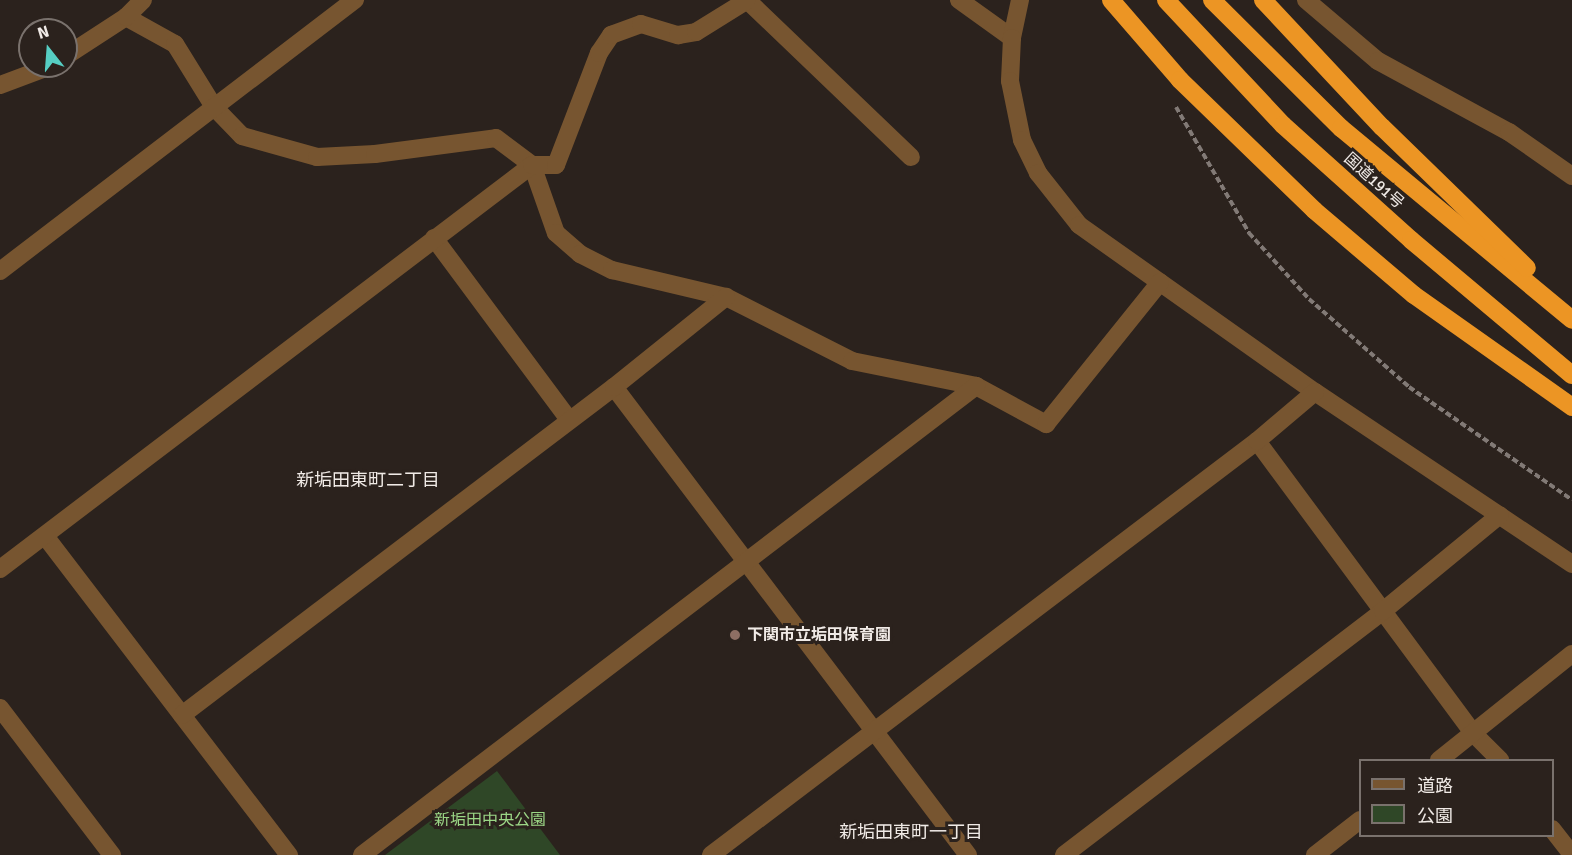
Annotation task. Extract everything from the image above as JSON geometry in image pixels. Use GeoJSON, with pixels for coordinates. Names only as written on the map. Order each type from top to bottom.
{"type":"FeatureCollection","features":[{"type":"Feature","properties":{"kind":"highway"},"geometry":{"type":"LineString","coordinates":[[1111,0],[1180,80],[1314,210],[1414,295],[1572,407]]}},
{"type":"Feature","properties":{"kind":"highway","name":"国道191号"},"geometry":{"type":"LineString","coordinates":[[1166,0],[1316,155],[1572,375]]}},
{"type":"Feature","properties":{"kind":"highway","name":"国道191号"},"geometry":{"type":"LineString","coordinates":[[1212,0],[1341,128],[1572,320]]}},
{"type":"Feature","properties":{"kind":"highway"},"geometry":{"type":"LineString","coordinates":[[1263,0],[1382,127],[1572,312]]}},
{"type":"Feature","properties":{"kind":"street"},"geometry":{"type":"LineString","coordinates":[[78,48],[126,17],[143,0]]}},
{"type":"Feature","properties":{"kind":"street"},"geometry":{"type":"LineString","coordinates":[[0,271],[355,0]]}},
{"type":"Feature","properties":{"kind":"street"},"geometry":{"type":"LineString","coordinates":[[959,0],[1012,38]]}},
{"type":"Feature","properties":{"kind":"street"},"geometry":{"type":"LineString","coordinates":[[1020,0],[1012,38],[1013,100],[1022,140],[1038,172],[1079,225],[1315,392],[1572,564]]}},
{"type":"Feature","properties":{"kind":"street"},"geometry":{"type":"LineString","coordinates":[[1306,0],[1378,61],[1509,132],[1572,176]]}},
{"type":"Feature","properties":{"kind":"street"},"geometry":{"type":"LineString","coordinates":[[0,569],[532,165],[556,165],[599,53],[611,35],[642,24],[678,35],[696,32],[747,1],[911,158]]}},
{"type":"Feature","properties":{"kind":"street"},"geometry":{"type":"LineString","coordinates":[[126,17],[175,44],[214,107],[242,136],[317,157],[375,154],[496,138],[532,165],[556,233],[580,254],[612,270],[726,297],[852,361],[976,386],[1046,424],[1160,282]]}},
{"type":"Feature","properties":{"kind":"street"},"geometry":{"type":"LineString","coordinates":[[0,85],[19,78]]}},
{"type":"Feature","properties":{"kind":"street"},"geometry":{"type":"LineString","coordinates":[[434,238],[569,420]]}},
{"type":"Feature","properties":{"kind":"street"},"geometry":{"type":"LineString","coordinates":[[182,715],[614,387],[726,297]]}},
{"type":"Feature","properties":{"kind":"street"},"geometry":{"type":"LineString","coordinates":[[362,855],[748,563],[976,386]]}},
{"type":"Feature","properties":{"kind":"street"},"geometry":{"type":"LineString","coordinates":[[614,387],[968,855]]}},
{"type":"Feature","properties":{"kind":"street"},"geometry":{"type":"LineString","coordinates":[[711,855],[1257,441],[1315,392]]}},
{"type":"Feature","properties":{"kind":"street"},"geometry":{"type":"LineString","coordinates":[[1257,441],[1474,734],[1499,759]]}},
{"type":"Feature","properties":{"kind":"street"},"geometry":{"type":"LineString","coordinates":[[1064,855],[1383,611],[1500,515]]}},
{"type":"Feature","properties":{"kind":"street"},"geometry":{"type":"LineString","coordinates":[[45,536],[289,855]]}},
{"type":"Feature","properties":{"kind":"street"},"geometry":{"type":"LineString","coordinates":[[1440,759],[1572,654]]}},
{"type":"Feature","properties":{"kind":"street"},"geometry":{"type":"LineString","coordinates":[[0,708],[112,855]]}},
{"type":"Feature","properties":{"kind":"street"},"geometry":{"type":"LineString","coordinates":[[1315,855],[1359,821]]}},
{"type":"Feature","properties":{"kind":"street"},"geometry":{"type":"LineString","coordinates":[[1554,832],[1568,851]]}},
{"type":"Feature","properties":{"kind":"path"},"geometry":{"type":"LineString","coordinates":[[1170,97],[1249,232],[1309,299],[1409,387],[1572,500]]}},
{"type":"Feature","properties":{"kind":"green space","name":"新垢田中央公園"},"geometry":{"type":"Polygon","coordinates":[[[497,771],[560,855],[385,855],[497,771]]]}},
{"type":"Feature","properties":{"kind":"place","name":"下関市立垢田保育園"},"geometry":{"type":"Point","coordinates":[735,635]}},
{"type":"Feature","properties":{"kind":"district","name":"新垢田東町二丁目"},"geometry":{"type":"Point","coordinates":[368,480]}},
{"type":"Feature","properties":{"kind":"district","name":"新垢田東町一丁目"},"geometry":{"type":"Point","coordinates":[911,832]}}]}
